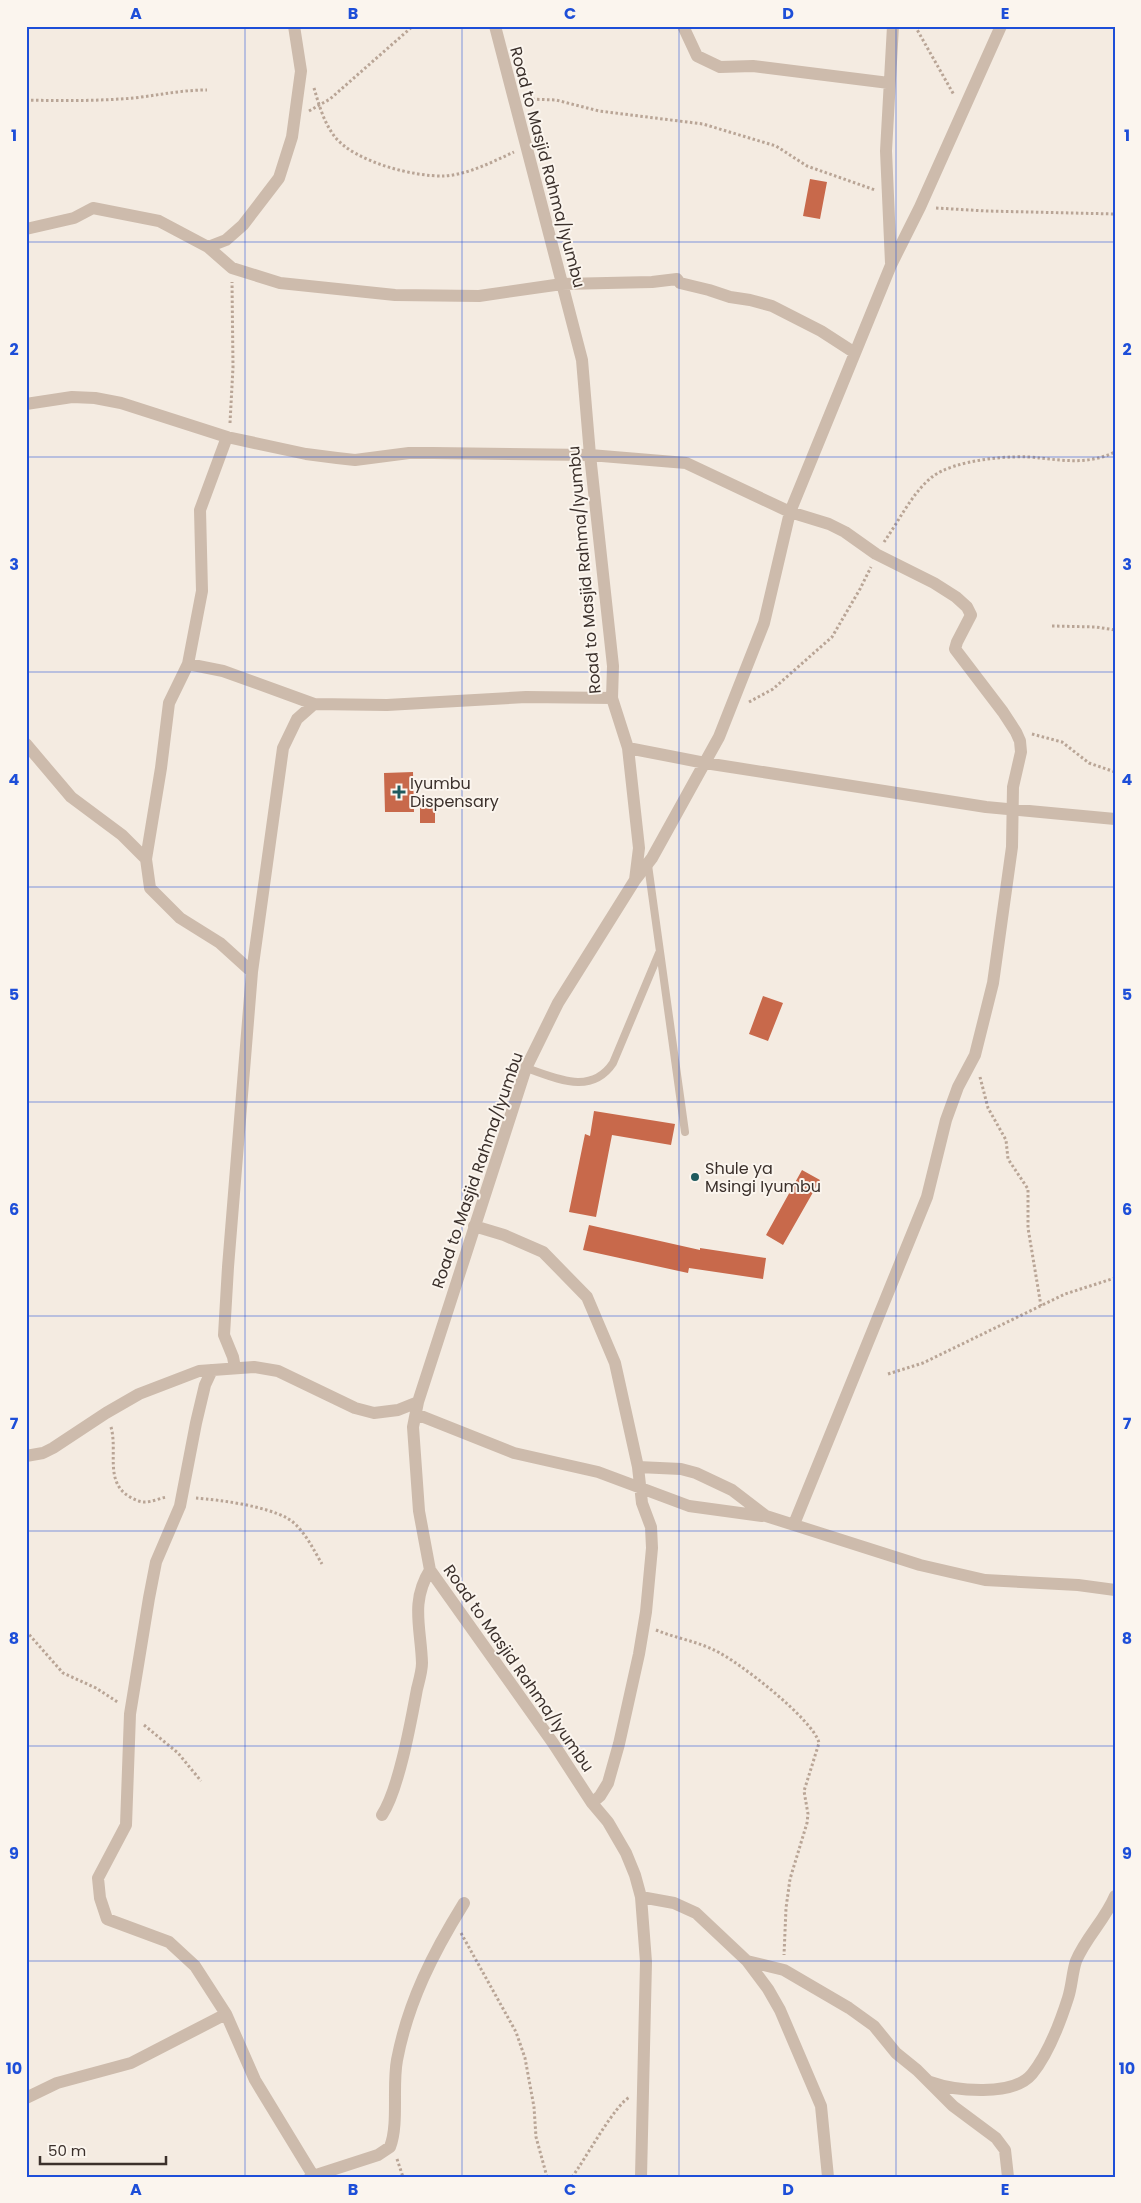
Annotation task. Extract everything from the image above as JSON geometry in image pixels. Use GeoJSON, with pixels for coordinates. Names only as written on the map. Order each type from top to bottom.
{"type":"FeatureCollection","features":[{"type":"Feature","properties":{"kind":"street"},"geometry":{"type":"LineString","coordinates":[[208,247],[226,240],[243,225],[279,178],[292,136],[301,71],[294,26]]}},
{"type":"Feature","properties":{"kind":"street","name":"Road to Masjid Rahma/Iyumbu"},"geometry":{"type":"LineString","coordinates":[[495,26],[582,360],[590,455],[613,666],[612,698],[628,748],[639,848],[635,880],[627,896],[583,960],[562,996],[526,1068],[417,1408],[413,1427],[418,1512],[430,1570],[553,1743],[592,1803],[608,1822],[626,1852],[641,1897],[646,1962],[641,2177]]}},
{"type":"Feature","properties":{"kind":"street"},"geometry":{"type":"LineString","coordinates":[[682,26],[698,56],[720,67],[753,66],[889,82]]}},
{"type":"Feature","properties":{"kind":"street"},"geometry":{"type":"LineString","coordinates":[[891,265],[886,151],[893,26]]}},
{"type":"Feature","properties":{"kind":"street"},"geometry":{"type":"LineString","coordinates":[[635,880],[648,865],[719,737],[764,623],[790,512],[891,265],[920,207],[1001,26]]}},
{"type":"Feature","properties":{"kind":"street"},"geometry":{"type":"LineString","coordinates":[[26,229],[74,218],[93,208],[159,221],[208,247],[232,268],[280,283],[394,295],[479,296],[562,284],[676,280],[680,283],[709,290],[730,298],[750,300],[772,306],[821,332],[855,353]]}},
{"type":"Feature","properties":{"kind":"street"},"geometry":{"type":"LineString","coordinates":[[26,404],[72,397],[95,398],[121,404],[227,437],[306,454],[354,460],[425,453],[590,455],[686,463],[790,512],[837,528],[876,554],[934,583],[968,607],[971,615],[956,642],[956,649],[1016,732],[1021,752],[1014,779],[1012,847],[993,983],[975,1054],[958,1087],[946,1120],[926,1197],[794,1524]]}},
{"type":"Feature","properties":{"kind":"street"},"geometry":{"type":"LineString","coordinates":[[227,437],[198,519],[202,591],[188,664],[169,703],[161,768],[146,858],[150,888],[180,918],[220,943],[252,972]]}},
{"type":"Feature","properties":{"kind":"street"},"geometry":{"type":"LineString","coordinates":[[188,664],[223,671],[314,704],[387,705],[526,697],[612,698]]}},
{"type":"Feature","properties":{"kind":"street"},"geometry":{"type":"LineString","coordinates":[[235,1368],[233,1357],[224,1335],[252,972],[283,748],[297,719],[314,704]]}},
{"type":"Feature","properties":{"kind":"street"},"geometry":{"type":"LineString","coordinates":[[26,744],[72,797],[122,835],[146,858]]}},
{"type":"Feature","properties":{"kind":"street"},"geometry":{"type":"LineString","coordinates":[[628,748],[704,763],[1012,811],[1115,819]]}},
{"type":"Feature","properties":{"kind":"street"},"geometry":{"type":"LineString","coordinates":[[474,1226],[504,1235],[543,1252],[588,1297],[614,1363],[638,1467],[642,1503],[652,1536],[644,1625],[619,1744],[608,1783],[604,1791],[592,1803]]}},
{"type":"Feature","properties":{"kind":"street"},"geometry":{"type":"LineString","coordinates":[[26,1456],[43,1453],[106,1413],[148,1391],[198,1371],[254,1367],[278,1371],[355,1408],[374,1412],[417,1408],[514,1453],[598,1472],[689,1506],[766,1516],[920,1565],[977,1578],[1115,1590]]}},
{"type":"Feature","properties":{"kind":"street"},"geometry":{"type":"LineString","coordinates":[[212,1370],[205,1384],[182,1497],[171,1530],[156,1562],[130,1714],[126,1825],[98,1878],[100,1898],[107,1919],[169,1942],[195,1966],[226,2014],[255,2080],[313,2176],[378,2155],[390,2147],[394,2131],[397,2059],[411,2007],[425,1973],[464,1903]]}},
{"type":"Feature","properties":{"kind":"street"},"geometry":{"type":"LineString","coordinates":[[638,1467],[681,1469],[696,1473],[732,1490],[766,1516]]}},
{"type":"Feature","properties":{"kind":"street"},"geometry":{"type":"LineString","coordinates":[[382,1815],[391,1796],[412,1716],[422,1664],[419,1649],[418,1595],[422,1582],[430,1570]]}},
{"type":"Feature","properties":{"kind":"street"},"geometry":{"type":"LineString","coordinates":[[929,2082],[957,2090],[985,2090],[1019,2083],[1032,2074],[1043,2056],[1062,2015],[1078,1958],[1104,1920],[1115,1896]]}},
{"type":"Feature","properties":{"kind":"street"},"geometry":{"type":"LineString","coordinates":[[641,1897],[674,1903],[696,1913],[747,1961],[780,2010],[820,2103],[828,2177]]}},
{"type":"Feature","properties":{"kind":"street"},"geometry":{"type":"LineString","coordinates":[[747,1961],[784,1970],[861,2015],[874,2026],[896,2053],[953,2106],[996,2138],[1005,2150],[1008,2177]]}},
{"type":"Feature","properties":{"kind":"street"},"geometry":{"type":"LineString","coordinates":[[26,2098],[57,2083],[131,2063],[226,2014]]}},
{"type":"Feature","properties":{"kind":"lane"},"geometry":{"type":"LineString","coordinates":[[648,865],[685,1132]]}},
{"type":"Feature","properties":{"kind":"lane"},"geometry":{"type":"LineString","coordinates":[[526,1068],[566,1081],[590,1081],[601,1078],[613,1063],[660,951]]}},
{"type":"Feature","properties":{"kind":"path"},"geometry":{"type":"LineString","coordinates":[[305,114],[338,92],[412,26]]}},
{"type":"Feature","properties":{"kind":"path"},"geometry":{"type":"LineString","coordinates":[[914,26],[963,109]]}},
{"type":"Feature","properties":{"kind":"path"},"geometry":{"type":"LineString","coordinates":[[26,100],[72,102],[134,98],[185,90],[207,90]]}},
{"type":"Feature","properties":{"kind":"path"},"geometry":{"type":"LineString","coordinates":[[513,98],[556,100],[599,111],[703,124],[776,146],[808,166],[888,194]]}},
{"type":"Feature","properties":{"kind":"path"},"geometry":{"type":"LineString","coordinates":[[319,105],[329,128],[342,146],[369,159],[412,173],[445,176],[468,171],[525,146]]}},
{"type":"Feature","properties":{"kind":"path"},"geometry":{"type":"LineString","coordinates":[[920,207],[986,211],[1115,214]]}},
{"type":"Feature","properties":{"kind":"path"},"geometry":{"type":"LineString","coordinates":[[227,437],[233,386],[232,268]]}},
{"type":"Feature","properties":{"kind":"path"},"geometry":{"type":"LineString","coordinates":[[733,701],[742,703],[754,700],[773,689],[822,648],[832,637],[860,590],[876,554],[932,476],[947,468],[981,460],[1021,456],[1067,462],[1106,456],[1115,452]]}},
{"type":"Feature","properties":{"kind":"path"},"geometry":{"type":"LineString","coordinates":[[1052,626],[1096,627],[1115,630]]}},
{"type":"Feature","properties":{"kind":"path"},"geometry":{"type":"LineString","coordinates":[[1016,732],[1038,735],[1062,742],[1089,763],[1115,772]]}},
{"type":"Feature","properties":{"kind":"path"},"geometry":{"type":"LineString","coordinates":[[975,1054],[988,1108],[1006,1140],[1008,1159],[1028,1189],[1028,1228],[1041,1306]]}},
{"type":"Feature","properties":{"kind":"path"},"geometry":{"type":"LineString","coordinates":[[888,1374],[923,1363],[1065,1294],[1115,1278]]}},
{"type":"Feature","properties":{"kind":"path"},"geometry":{"type":"LineString","coordinates":[[106,1413],[114,1440],[113,1464],[116,1482],[120,1491],[134,1500],[142,1502],[169,1497],[182,1497],[221,1500],[266,1510],[288,1518],[306,1536],[322,1564]]}},
{"type":"Feature","properties":{"kind":"path"},"geometry":{"type":"LineString","coordinates":[[644,1625],[720,1652],[779,1696],[811,1728],[818,1739],[819,1743],[804,1791],[808,1814],[807,1823],[794,1863],[786,1908],[784,1970]]}},
{"type":"Feature","properties":{"kind":"path"},"geometry":{"type":"LineString","coordinates":[[26,1631],[63,1673],[96,1688],[118,1702],[178,1753],[201,1781]]}},
{"type":"Feature","properties":{"kind":"path"},"geometry":{"type":"LineString","coordinates":[[454,1918],[477,1964],[516,2032],[525,2058],[534,2107],[537,2143],[547,2177]]}},
{"type":"Feature","properties":{"kind":"path"},"geometry":{"type":"LineString","coordinates":[[572,2177],[617,2108],[626,2098],[644,2090]]}},
{"type":"Feature","properties":{"kind":"building"},"geometry":{"type":"Polygon","coordinates":[[[810,179],[827,182],[820,219],[803,216],[810,179]]]}},
{"type":"Feature","properties":{"kind":"building","name":"Iyumbu Dispensary"},"geometry":{"type":"Polygon","coordinates":[[[413,772],[414,812],[385,812],[384,773],[413,772]]]}},
{"type":"Feature","properties":{"kind":"building"},"geometry":{"type":"Polygon","coordinates":[[[420,808],[435,808],[435,823],[420,823],[420,808]]]}},
{"type":"Feature","properties":{"kind":"building"},"geometry":{"type":"Polygon","coordinates":[[[763,996],[783,1003],[768,1041],[749,1034],[763,996]]]}},
{"type":"Feature","properties":{"kind":"building"},"geometry":{"type":"Polygon","coordinates":[[[594,1111],[675,1124],[671,1145],[612,1135],[596,1217],[569,1212],[585,1134],[590,1136],[594,1111]]]}},
{"type":"Feature","properties":{"kind":"building"},"geometry":{"type":"Polygon","coordinates":[[[802,1170],[820,1180],[783,1245],[766,1235],[802,1170]]]}},
{"type":"Feature","properties":{"kind":"building"},"geometry":{"type":"Polygon","coordinates":[[[589,1225],[700,1250],[700,1248],[766,1258],[763,1279],[689,1268],[688,1273],[583,1250],[589,1225]]]}},
{"type":"Feature","properties":{"kind":"place","name":"Iyumbu Dispensary"},"geometry":{"type":"Point","coordinates":[399,792]}},
{"type":"Feature","properties":{"kind":"place","name":"Shule ya Msingi Iyumbu"},"geometry":{"type":"Point","coordinates":[695,1177]}}]}
